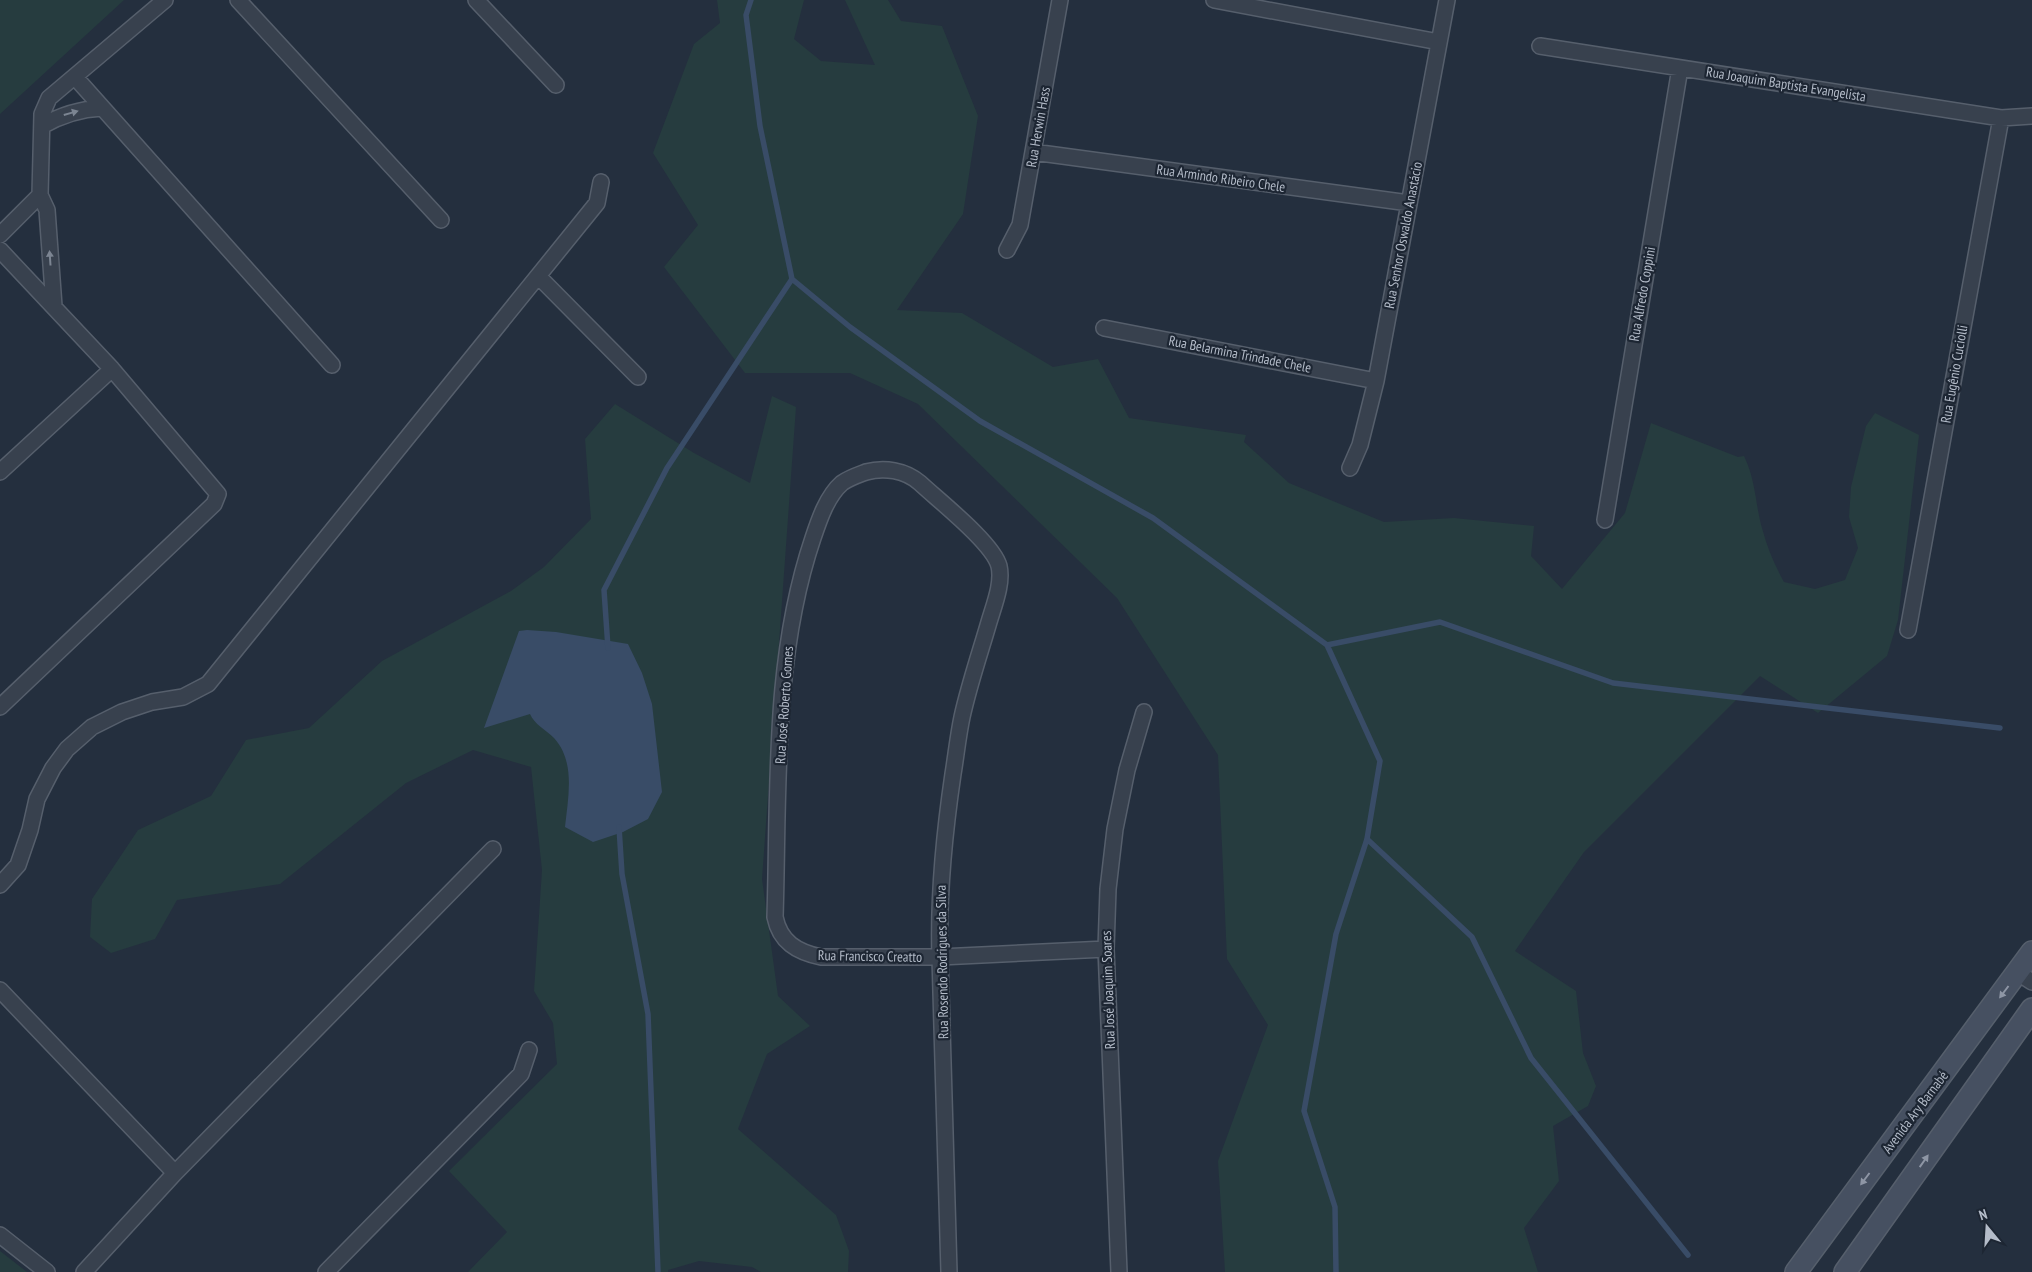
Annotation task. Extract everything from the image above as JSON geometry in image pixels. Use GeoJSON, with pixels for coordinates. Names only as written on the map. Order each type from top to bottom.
{"type":"FeatureCollection","features":[{"type":"Feature","properties":{"kind":"street"},"geometry":{"type":"LineString","coordinates":[[54,306],[47,210],[40,195],[42,114],[49,98],[165,0]]}},
{"type":"Feature","properties":{"kind":"street"},"geometry":{"type":"LineString","coordinates":[[238,0],[441,220]]}},
{"type":"Feature","properties":{"kind":"street"},"geometry":{"type":"LineString","coordinates":[[476,0],[556,86]]}},
{"type":"Feature","properties":{"kind":"street","name":"Rua Herwin Hass"},"geometry":{"type":"LineString","coordinates":[[1007,250],[1020,225],[1060,0]]}},
{"type":"Feature","properties":{"kind":"street"},"geometry":{"type":"LineString","coordinates":[[1214,0],[1439,42]]}},
{"type":"Feature","properties":{"kind":"street","name":"Rua Senhor Oswaldo Anastácio"},"geometry":{"type":"LineString","coordinates":[[1350,468],[1360,445],[1376,381],[1447,0]]}},
{"type":"Feature","properties":{"kind":"street","name":"Rua Joaquim Baptista Evangelista"},"geometry":{"type":"LineString","coordinates":[[1540,46],[2001,118],[2032,116]]}},
{"type":"Feature","properties":{"kind":"street","name":"Rua Alfredo Coppini"},"geometry":{"type":"LineString","coordinates":[[1604,520],[1680,68]]}},
{"type":"Feature","properties":{"kind":"street"},"geometry":{"type":"LineString","coordinates":[[75,77],[332,365]]}},
{"type":"Feature","properties":{"kind":"street"},"geometry":{"type":"LineString","coordinates":[[42,126],[70,113],[102,108]]}},
{"type":"Feature","properties":{"kind":"street","name":"Rua Eugênio Cuciolli"},"geometry":{"type":"LineString","coordinates":[[1908,630],[2001,118]]}},
{"type":"Feature","properties":{"kind":"street","name":"Rua Armindo Ribeiro Chele"},"geometry":{"type":"LineString","coordinates":[[1033,152],[1409,203]]}},
{"type":"Feature","properties":{"kind":"street"},"geometry":{"type":"LineString","coordinates":[[0,885],[18,865],[38,799],[52,768],[67,749],[92,727],[122,712],[152,702],[183,697],[208,684],[597,203],[601,182]]}},
{"type":"Feature","properties":{"kind":"street"},"geometry":{"type":"LineString","coordinates":[[0,235],[40,195]]}},
{"type":"Feature","properties":{"kind":"street"},"geometry":{"type":"LineString","coordinates":[[0,250],[112,369],[218,494],[214,504],[0,707]]}},
{"type":"Feature","properties":{"kind":"street"},"geometry":{"type":"LineString","coordinates":[[538,276],[638,376]]}},
{"type":"Feature","properties":{"kind":"street","name":"Rua Belarmina Trindade Chele"},"geometry":{"type":"LineString","coordinates":[[1104,328],[1376,381]]}},
{"type":"Feature","properties":{"kind":"street"},"geometry":{"type":"LineString","coordinates":[[0,472],[112,369]]}},
{"type":"Feature","properties":{"kind":"street","name":"Rua José Roberto Gomes"},"geometry":{"type":"LineString","coordinates":[[787,942],[779,931],[775,917],[782,690],[799,590],[808,553],[818,525],[836,490],[848,479],[869,471],[898,471],[915,479],[988,547],[1000,568]]}},
{"type":"Feature","properties":{"kind":"street","name":"Rua Rosendo Rodrigues da Silva"},"geometry":{"type":"LineString","coordinates":[[950,1272],[939,918],[946,818],[962,717],[996,597],[1000,568]]}},
{"type":"Feature","properties":{"kind":"street","name":"Rua José Joaquim Soares"},"geometry":{"type":"LineString","coordinates":[[1119,1272],[1106,949],[1108,889],[1115,829],[1127,770],[1144,712]]}},
{"type":"Feature","properties":{"kind":"street"},"geometry":{"type":"LineString","coordinates":[[84,1272],[175,1173],[493,849]]}},
{"type":"Feature","properties":{"kind":"street","name":"Rua Francisco Creatto"},"geometry":{"type":"LineString","coordinates":[[787,942],[802,952],[821,957],[940,957],[1106,949]]}},
{"type":"Feature","properties":{"kind":"street","name":"Avenida Ary Barnabé"},"geometry":{"type":"LineString","coordinates":[[1796,1272],[2025,977],[2032,952]]}},
{"type":"Feature","properties":{"kind":"street"},"geometry":{"type":"LineString","coordinates":[[0,990],[175,1173]]}},
{"type":"Feature","properties":{"kind":"street"},"geometry":{"type":"LineString","coordinates":[[1845,1272],[2032,1009]]}},
{"type":"Feature","properties":{"kind":"street"},"geometry":{"type":"LineString","coordinates":[[326,1272],[521,1074],[528,1050]]}},
{"type":"Feature","properties":{"kind":"street"},"geometry":{"type":"LineString","coordinates":[[0,1235],[48,1272]]}},
{"type":"Feature","properties":{"kind":"green space"},"geometry":{"type":"Polygon","coordinates":[[[0,0],[124,0],[0,114],[0,0]]]}},
{"type":"Feature","properties":{"kind":"green space"},"geometry":{"type":"Polygon","coordinates":[[[717,0],[804,0],[794,39],[821,61],[875,65],[845,0],[888,0],[901,21],[942,26],[978,116],[963,214],[897,310],[962,313],[1053,367],[1098,359],[1129,418],[1246,435],[1244,442],[1289,483],[1384,522],[1454,518],[1534,526],[1531,556],[1562,589],[1625,513],[1651,423],[1738,457],[1744,456],[1751,474],[1764,535],[1780,575],[1784,582],[1815,589],[1845,580],[1858,548],[1849,517],[1851,487],[1866,426],[1875,413],[1919,435],[1898,620],[1887,656],[1818,713],[1760,676],[1584,852],[1515,951],[1576,991],[1583,1053],[1596,1086],[1588,1106],[1553,1126],[1559,1181],[1524,1228],[1538,1272],[1225,1272],[1218,1161],[1268,1025],[1227,959],[1218,755],[1117,598],[918,404],[850,373],[745,373],[664,267],[698,225],[653,153],[694,44],[720,23],[717,0]]]}},
{"type":"Feature","properties":{"kind":"green space"},"geometry":{"type":"Polygon","coordinates":[[[772,396],[796,407],[762,879],[778,996],[810,1026],[767,1054],[738,1129],[836,1215],[849,1251],[848,1272],[761,1272],[752,1267],[699,1261],[668,1270],[668,1272],[468,1272],[507,1232],[449,1171],[557,1064],[553,1023],[534,991],[542,870],[531,767],[473,750],[406,783],[280,884],[177,900],[155,939],[111,953],[90,937],[92,899],[138,830],[211,796],[246,740],[309,728],[382,661],[511,591],[544,567],[591,519],[585,439],[615,404],[694,453],[750,483],[772,396]]]}},
{"type":"Feature","properties":{"kind":"green space"},"geometry":{"type":"Polygon","coordinates":[[[0,1251],[27,1272],[0,1272],[0,1251]]]}},
{"type":"Feature","properties":{"kind":"water"},"geometry":{"type":"Polygon","coordinates":[[[519,631],[556,632],[628,644],[642,673],[652,704],[662,792],[648,819],[623,832],[593,842],[565,827],[569,792],[568,769],[561,748],[554,738],[537,724],[530,714],[484,728],[519,631]]]}},
{"type":"Feature","properties":{"kind":"waterway"},"geometry":{"type":"LineString","coordinates":[[608,648],[604,590],[667,468],[792,279],[760,126],[746,15],[751,0]]}},
{"type":"Feature","properties":{"kind":"waterway"},"geometry":{"type":"LineString","coordinates":[[792,279],[850,327],[980,421],[1153,518],[1327,645],[1380,761],[1367,839],[1336,934],[1304,1111],[1335,1207],[1336,1272]]}},
{"type":"Feature","properties":{"kind":"waterway"},"geometry":{"type":"LineString","coordinates":[[1327,645],[1440,622],[1613,683],[2000,728]]}},
{"type":"Feature","properties":{"kind":"waterway"},"geometry":{"type":"LineString","coordinates":[[619,827],[622,874],[648,1014],[658,1272]]}},
{"type":"Feature","properties":{"kind":"waterway"},"geometry":{"type":"LineString","coordinates":[[1367,839],[1472,937],[1531,1058],[1688,1255]]}}]}
